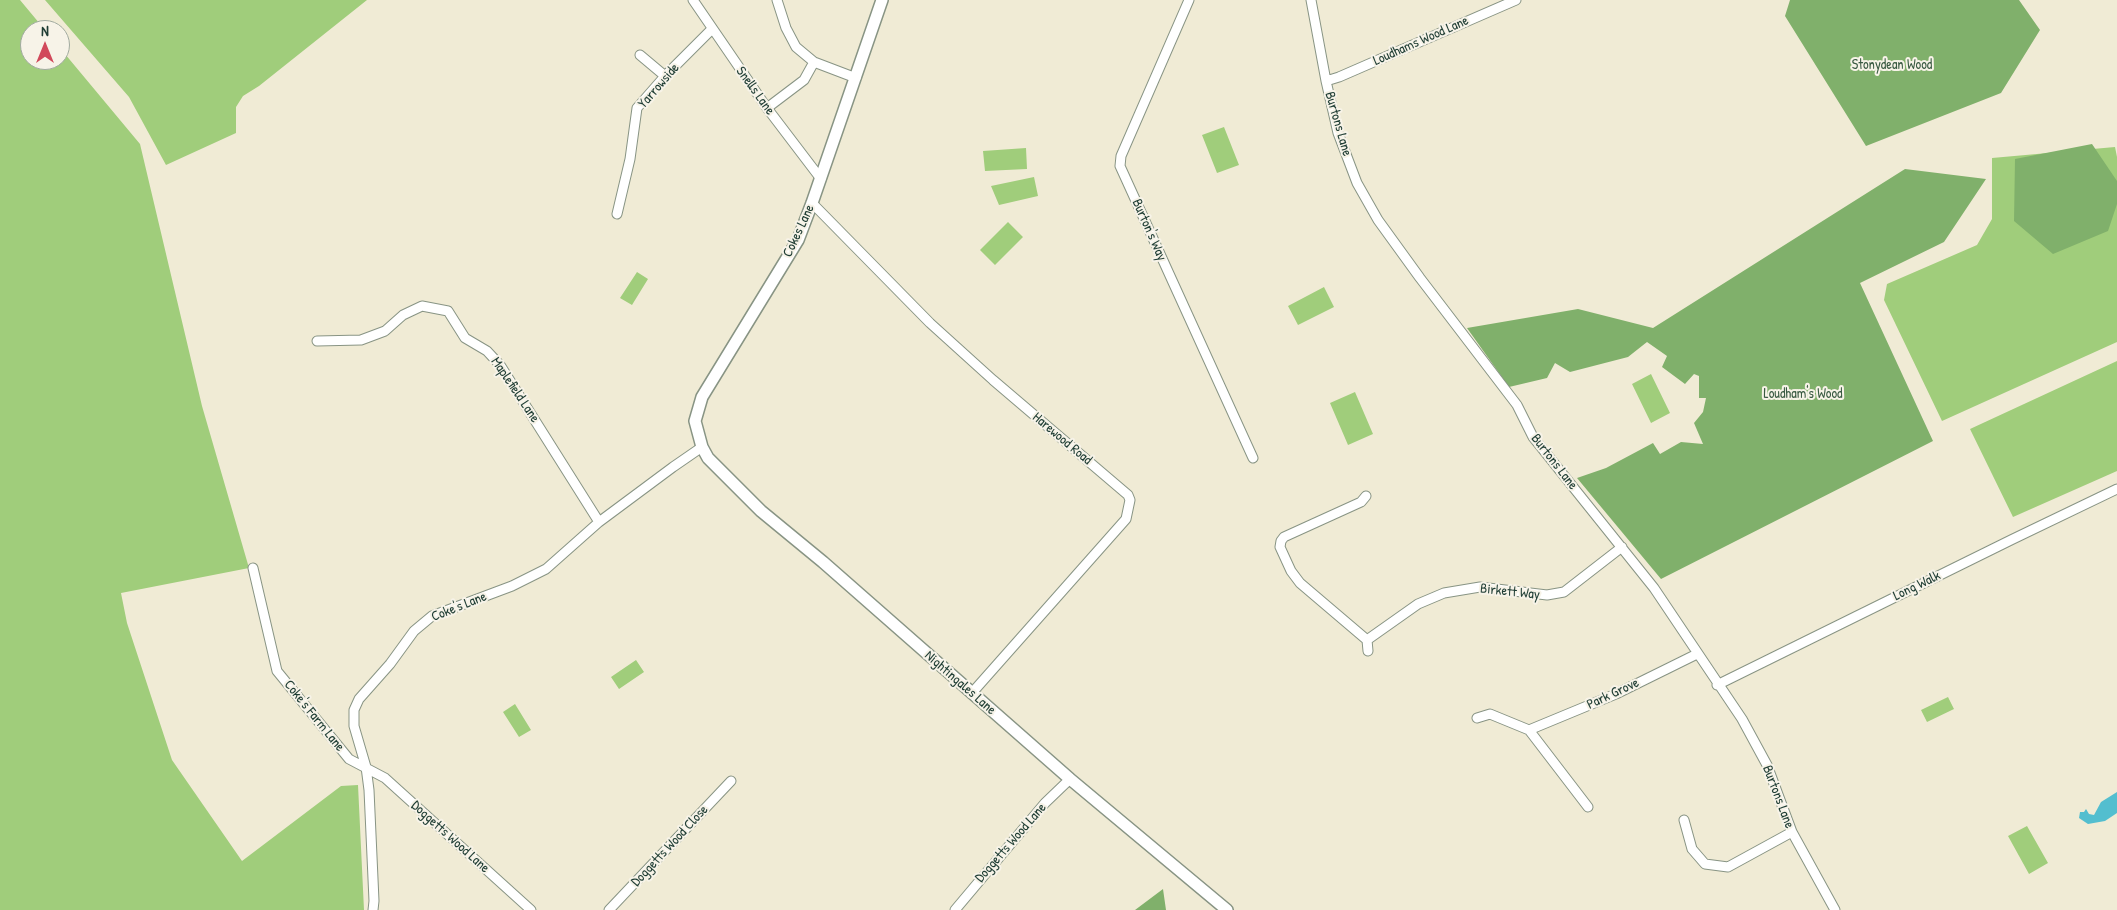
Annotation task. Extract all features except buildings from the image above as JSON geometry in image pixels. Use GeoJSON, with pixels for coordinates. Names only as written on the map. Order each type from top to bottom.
{"type":"FeatureCollection","features":[{"type":"Feature","properties":{"kind":"main road","name":"Cokes Lane"},"geometry":{"type":"LineString","coordinates":[[702,448],[695,421],[702,397],[798,240],[821,179],[882,0]]}},
{"type":"Feature","properties":{"kind":"main road","name":"Nightingales Lane"},"geometry":{"type":"LineString","coordinates":[[702,448],[708,458],[761,511],[823,562],[1070,779],[1227,910]]}},
{"type":"Feature","properties":{"kind":"street","name":"Snells Lane"},"geometry":{"type":"LineString","coordinates":[[693,0],[767,108],[821,179]]}},
{"type":"Feature","properties":{"kind":"street"},"geometry":{"type":"LineString","coordinates":[[777,0],[786,28],[796,47],[814,62],[856,78]]}},
{"type":"Feature","properties":{"kind":"street","name":"Burton's Way"},"geometry":{"type":"LineString","coordinates":[[1189,0],[1120,156],[1120,166],[1253,458]]}},
{"type":"Feature","properties":{"kind":"street","name":"Burtons Lane"},"geometry":{"type":"LineString","coordinates":[[1311,0],[1338,133],[1357,183],[1378,220],[1508,392],[1517,405],[1533,438],[1654,588],[1742,720],[1767,765],[1792,832],[1835,910]]}},
{"type":"Feature","properties":{"kind":"street","name":"Loudhams Wood Lane"},"geometry":{"type":"LineString","coordinates":[[1326,81],[1516,0]]}},
{"type":"Feature","properties":{"kind":"street","name":"Yarrowside"},"geometry":{"type":"LineString","coordinates":[[617,214],[630,159],[637,108],[665,76],[712,30]]}},
{"type":"Feature","properties":{"kind":"street"},"geometry":{"type":"LineString","coordinates":[[640,55],[665,76]]}},
{"type":"Feature","properties":{"kind":"street"},"geometry":{"type":"LineString","coordinates":[[767,108],[804,80],[814,62]]}},
{"type":"Feature","properties":{"kind":"street","name":"Harewood Road"},"geometry":{"type":"LineString","coordinates":[[812,203],[930,323],[993,380],[1128,495],[1130,500],[1126,519],[971,694]]}},
{"type":"Feature","properties":{"kind":"street","name":"Maplefield Lane"},"geometry":{"type":"LineString","coordinates":[[317,341],[361,340],[385,331],[403,315],[422,306],[448,311],[465,338],[487,351],[500,365],[599,522]]}},
{"type":"Feature","properties":{"kind":"street","name":"Coke's Lane"},"geometry":{"type":"LineString","coordinates":[[372,910],[374,901],[369,790],[366,767],[354,726],[354,710],[359,699],[390,664],[414,631],[432,616],[512,586],[546,569],[599,522],[702,448]]}},
{"type":"Feature","properties":{"kind":"street","name":"Long Walk"},"geometry":{"type":"LineString","coordinates":[[1718,685],[2013,538],[2117,489]]}},
{"type":"Feature","properties":{"kind":"street"},"geometry":{"type":"LineString","coordinates":[[1366,496],[1361,502],[1284,537],[1281,540],[1280,547],[1291,571],[1300,583],[1367,640],[1368,651]]}},
{"type":"Feature","properties":{"kind":"street","name":"Birkett Way"},"geometry":{"type":"LineString","coordinates":[[1367,640],[1418,604],[1444,593],[1480,587],[1546,595],[1564,592],[1622,547]]}},
{"type":"Feature","properties":{"kind":"street","name":"Coke's Farm Lane"},"geometry":{"type":"LineString","coordinates":[[254,568],[276,671],[349,759],[366,767]]}},
{"type":"Feature","properties":{"kind":"street","name":"Park Grove"},"geometry":{"type":"LineString","coordinates":[[1529,730],[1616,694],[1697,654]]}},
{"type":"Feature","properties":{"kind":"street"},"geometry":{"type":"LineString","coordinates":[[1477,718],[1490,714],[1529,730],[1588,807]]}},
{"type":"Feature","properties":{"kind":"street","name":"Doggetts Wood Lane"},"geometry":{"type":"LineString","coordinates":[[366,767],[385,778],[531,910]]}},
{"type":"Feature","properties":{"kind":"street","name":"Doggetts Wood Lane"},"geometry":{"type":"LineString","coordinates":[[955,910],[1045,803],[1070,779]]}},
{"type":"Feature","properties":{"kind":"street","name":"Doggetts Wood Close"},"geometry":{"type":"LineString","coordinates":[[609,910],[730,781]]}},
{"type":"Feature","properties":{"kind":"street"},"geometry":{"type":"LineString","coordinates":[[1684,820],[1692,849],[1705,864],[1728,868],[1792,832]]}},
{"type":"Feature","properties":{"kind":"green space"},"geometry":{"type":"Polygon","coordinates":[[[0,0],[20,0],[37,20],[20,20],[20,70],[70,70],[70,60],[140,144],[202,406],[249,568],[121,593],[127,623],[172,760],[242,861],[341,786],[358,785],[364,910],[0,910],[0,0]]]}},
{"type":"Feature","properties":{"kind":"green space"},"geometry":{"type":"Polygon","coordinates":[[[45,0],[367,0],[259,86],[243,96],[236,107],[236,133],[166,165],[129,97],[70,29],[70,20],[62,20],[45,0]]]}},
{"type":"Feature","properties":{"kind":"green space","name":"Stonydean Wood"},"geometry":{"type":"Polygon","coordinates":[[[1790,0],[2019,0],[2040,30],[2001,93],[1866,146],[1785,16],[1790,0]]]}},
{"type":"Feature","properties":{"kind":"green space"},"geometry":{"type":"Polygon","coordinates":[[[1224,127],[1239,165],[1217,173],[1202,135],[1224,127]]]}},
{"type":"Feature","properties":{"kind":"green space"},"geometry":{"type":"Polygon","coordinates":[[[2092,144],[2117,181],[2117,204],[2108,231],[2053,254],[2014,221],[2015,159],[2092,144]]]}},
{"type":"Feature","properties":{"kind":"green space"},"geometry":{"type":"Polygon","coordinates":[[[2115,147],[2117,157],[2117,342],[1942,421],[1884,300],[1887,284],[1977,245],[1992,219],[1992,158],[2115,147]]]}},
{"type":"Feature","properties":{"kind":"green space"},"geometry":{"type":"Polygon","coordinates":[[[1026,148],[1027,169],[985,171],[983,151],[1026,148]]]}},
{"type":"Feature","properties":{"kind":"green space","name":"Loudham's Wood"},"geometry":{"type":"Polygon","coordinates":[[[1905,169],[1986,179],[1944,242],[1860,283],[1933,441],[1661,579],[1577,478],[1606,468],[1653,443],[1660,454],[1681,442],[1703,444],[1694,423],[1703,412],[1706,398],[1699,398],[1699,376],[1694,374],[1685,384],[1662,367],[1667,356],[1647,342],[1628,357],[1570,372],[1555,363],[1547,378],[1509,387],[1467,328],[1578,309],[1653,328],[1905,169]]]}},
{"type":"Feature","properties":{"kind":"green space"},"geometry":{"type":"Polygon","coordinates":[[[1034,177],[1038,196],[999,205],[991,186],[1034,177]]]}},
{"type":"Feature","properties":{"kind":"green space"},"geometry":{"type":"Polygon","coordinates":[[[1008,222],[1023,237],[995,265],[980,250],[1008,222]]]}},
{"type":"Feature","properties":{"kind":"green space"},"geometry":{"type":"Polygon","coordinates":[[[637,272],[648,279],[632,305],[620,298],[637,272]]]}},
{"type":"Feature","properties":{"kind":"green space"},"geometry":{"type":"Polygon","coordinates":[[[1324,287],[1334,307],[1298,325],[1288,306],[1324,287]]]}},
{"type":"Feature","properties":{"kind":"green space"},"geometry":{"type":"Polygon","coordinates":[[[2117,361],[2117,471],[2013,517],[1970,429],[2117,361]]]}},
{"type":"Feature","properties":{"kind":"green space"},"geometry":{"type":"Polygon","coordinates":[[[1651,374],[1670,413],[1651,423],[1632,384],[1651,374]]]}},
{"type":"Feature","properties":{"kind":"green space"},"geometry":{"type":"Polygon","coordinates":[[[1355,392],[1373,434],[1348,445],[1330,403],[1355,392]]]}},
{"type":"Feature","properties":{"kind":"green space"},"geometry":{"type":"Polygon","coordinates":[[[636,660],[644,672],[619,689],[611,677],[636,660]]]}},
{"type":"Feature","properties":{"kind":"green space"},"geometry":{"type":"Polygon","coordinates":[[[1948,697],[1954,709],[1927,722],[1921,710],[1948,697]]]}},
{"type":"Feature","properties":{"kind":"green space"},"geometry":{"type":"Polygon","coordinates":[[[515,704],[531,730],[519,737],[503,712],[515,704]]]}},
{"type":"Feature","properties":{"kind":"green space"},"geometry":{"type":"Polygon","coordinates":[[[2027,826],[2048,863],[2029,874],[2008,836],[2027,826]]]}},
{"type":"Feature","properties":{"kind":"green space"},"geometry":{"type":"Polygon","coordinates":[[[1163,889],[1166,910],[1135,910],[1163,889]]]}},
{"type":"Feature","properties":{"kind":"water"},"geometry":{"type":"Polygon","coordinates":[[[2117,792],[2117,813],[2105,821],[2088,824],[2079,818],[2080,812],[2084,812],[2086,809],[2089,814],[2094,815],[2101,802],[2117,792]]]}}]}
